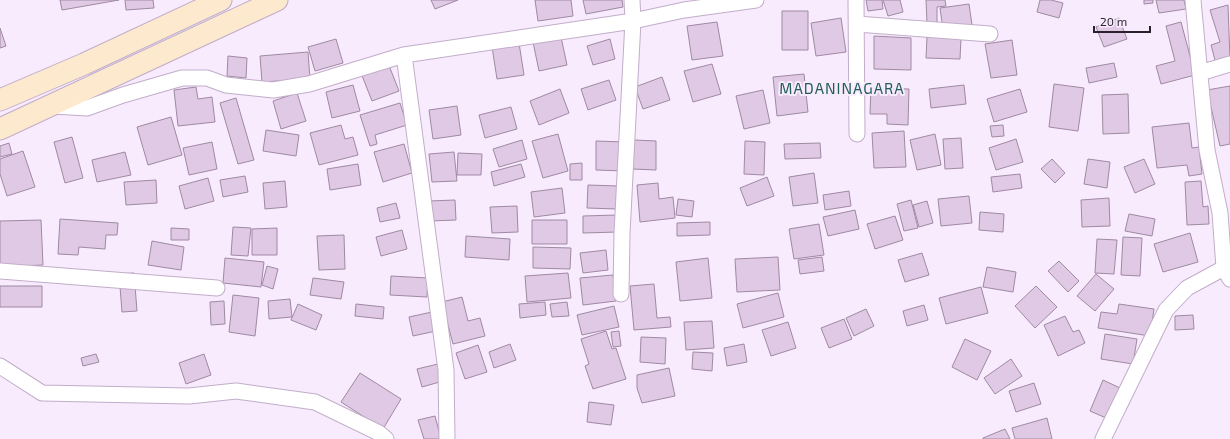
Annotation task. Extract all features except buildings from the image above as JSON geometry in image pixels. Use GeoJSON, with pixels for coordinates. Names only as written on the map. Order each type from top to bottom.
{"type":"FeatureCollection","features":[{"type":"Feature","properties":{"kind":"main road"},"geometry":{"type":"LineString","coordinates":[[0,100],[84,64],[220,0]]}},
{"type":"Feature","properties":{"kind":"main road"},"geometry":{"type":"LineString","coordinates":[[0,129],[277,0]]}},
{"type":"Feature","properties":{"kind":"street"},"geometry":{"type":"LineString","coordinates":[[621,294],[622,233],[633,21],[632,0]]}},
{"type":"Feature","properties":{"kind":"street"},"geometry":{"type":"LineString","coordinates":[[51,106],[87,108],[123,95],[182,78],[207,78],[226,85],[273,90],[309,84],[404,55],[633,21],[684,10],[756,0]]}},
{"type":"Feature","properties":{"kind":"street"},"geometry":{"type":"LineString","coordinates":[[856,0],[857,134]]}},
{"type":"Feature","properties":{"kind":"street"},"geometry":{"type":"LineString","coordinates":[[1103,439],[1166,310],[1187,288],[1227,273],[1220,213],[1207,150],[1194,0]]}},
{"type":"Feature","properties":{"kind":"street"},"geometry":{"type":"LineString","coordinates":[[857,24],[990,34]]}},
{"type":"Feature","properties":{"kind":"street"},"geometry":{"type":"LineString","coordinates":[[404,55],[446,370],[448,439]]}},
{"type":"Feature","properties":{"kind":"street"},"geometry":{"type":"LineString","coordinates":[[1200,73],[1230,64]]}},
{"type":"Feature","properties":{"kind":"street"},"geometry":{"type":"LineString","coordinates":[[0,271],[217,288]]}},
{"type":"Feature","properties":{"kind":"street"},"geometry":{"type":"LineString","coordinates":[[0,366],[42,393],[189,396],[236,391],[315,402],[379,433],[386,439]]}},
{"type":"Feature","properties":{"kind":"district","name":"MADANINAGARA"},"geometry":{"type":"Point","coordinates":[842,88]}}]}
